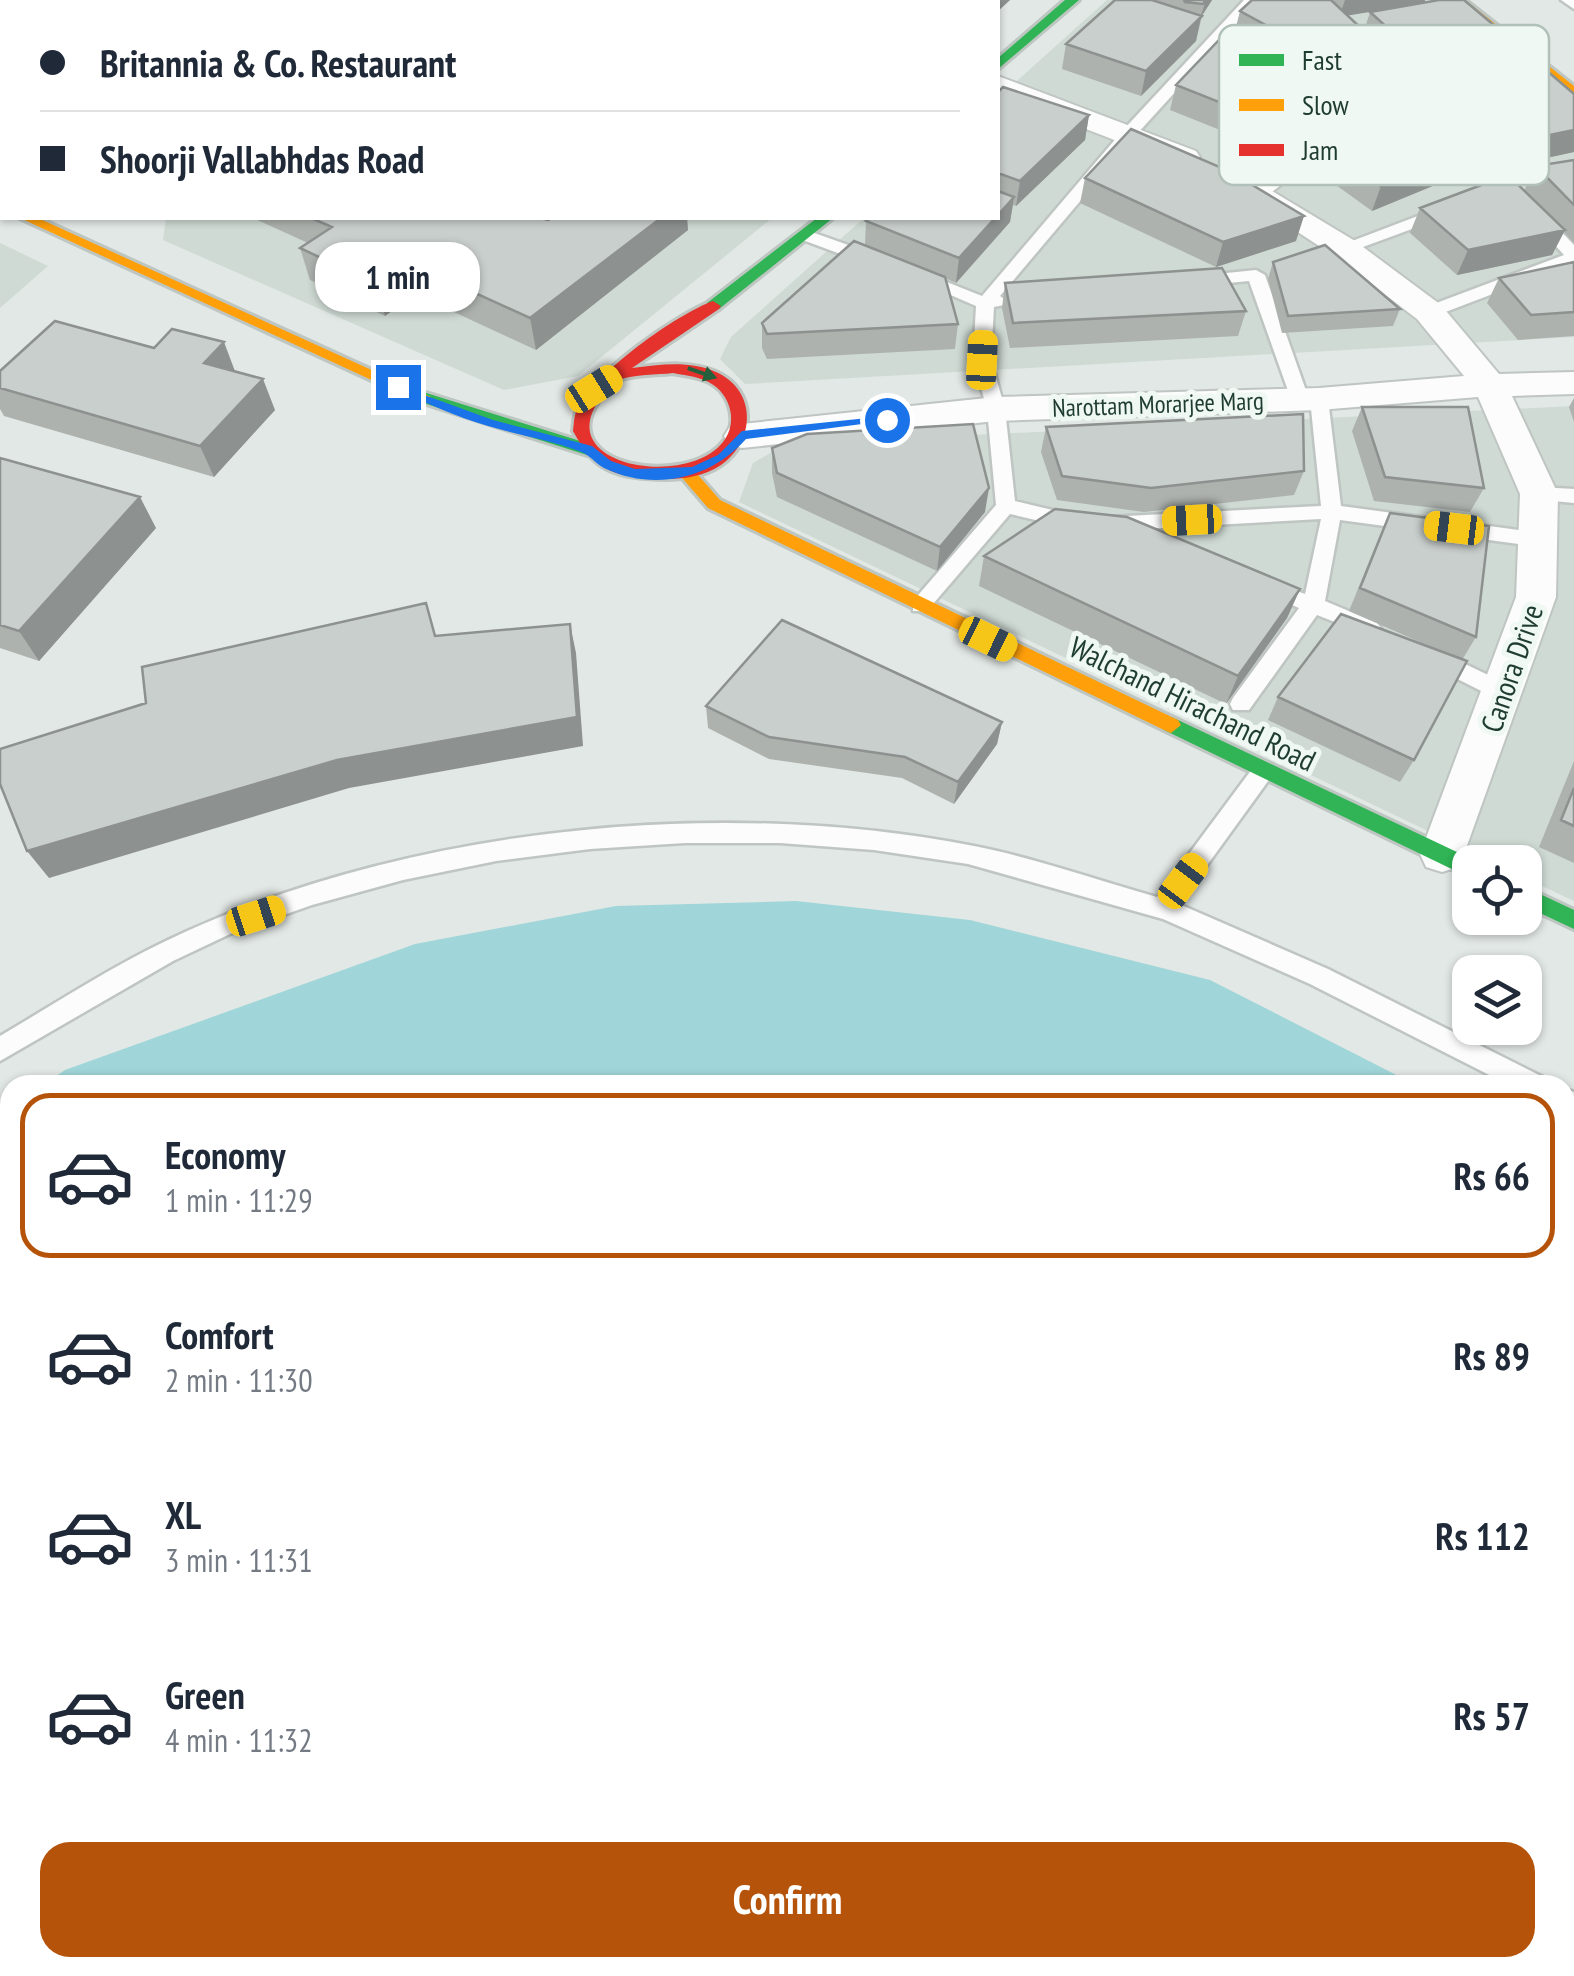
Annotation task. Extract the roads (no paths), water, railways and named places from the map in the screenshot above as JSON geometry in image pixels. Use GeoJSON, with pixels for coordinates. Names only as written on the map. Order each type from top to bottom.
{"type":"FeatureCollection","features":[{"type":"Feature","properties":{"kind":"street"},"geometry":{"type":"LineString","coordinates":[[1458,0],[1484,25]]}},
{"type":"Feature","properties":{"kind":"street"},"geometry":{"type":"LineString","coordinates":[[1000,63],[1065,1]]}},
{"type":"Feature","properties":{"kind":"street"},"geometry":{"type":"LineString","coordinates":[[1549,80],[1574,93]]}},
{"type":"Feature","properties":{"kind":"street","name":"Canora Drive"},"geometry":{"type":"LineString","coordinates":[[1000,86],[1130,132],[1219,172]]}},
{"type":"Feature","properties":{"kind":"street","name":"Canora Drive"},"geometry":{"type":"LineString","coordinates":[[1247,185],[1344,248],[1428,312],[1490,385],[1556,495],[1541,540],[1536,598],[1461,845]]}},
{"type":"Feature","properties":{"kind":"street"},"geometry":{"type":"LineString","coordinates":[[588,449],[577,424],[583,403],[824,220]]}},
{"type":"Feature","properties":{"kind":"street"},"geometry":{"type":"LineString","coordinates":[[61,223],[87,245],[433,402],[588,449],[607,464],[634,473],[686,472],[722,458],[742,436],[747,420],[740,397],[723,380],[681,366],[652,366],[617,375]]}},
{"type":"Feature","properties":{"kind":"street"},"geometry":{"type":"LineString","coordinates":[[87,245],[116,227]]}},
{"type":"Feature","properties":{"kind":"street","name":"Narottam Morarjee Marg"},"geometry":{"type":"LineString","coordinates":[[742,436],[996,409],[1309,399],[1490,385],[1574,384]]}},
{"type":"Feature","properties":{"kind":"street","name":"Walchand Hirachand Road"},"geometry":{"type":"LineString","coordinates":[[686,472],[714,504],[1452,859]]}},
{"type":"Feature","properties":{"kind":"street"},"geometry":{"type":"LineString","coordinates":[[1542,904],[1574,920]]}},
{"type":"Feature","properties":{"kind":"lane"},"geometry":{"type":"LineString","coordinates":[[1231,25],[1252,0]]}},
{"type":"Feature","properties":{"kind":"lane"},"geometry":{"type":"LineString","coordinates":[[1311,0],[1337,25]]}},
{"type":"Feature","properties":{"kind":"lane"},"geometry":{"type":"LineString","coordinates":[[1568,0],[1574,5]]}},
{"type":"Feature","properties":{"kind":"lane"},"geometry":{"type":"LineString","coordinates":[[920,606],[1006,506],[996,409],[982,360],[985,303],[1130,132],[1219,39]]}},
{"type":"Feature","properties":{"kind":"lane"},"geometry":{"type":"LineString","coordinates":[[1206,54],[1219,59]]}},
{"type":"Feature","properties":{"kind":"lane"},"geometry":{"type":"LineString","coordinates":[[1262,192],[1271,185]]}},
{"type":"Feature","properties":{"kind":"lane"},"geometry":{"type":"LineString","coordinates":[[1428,312],[1574,256],[1518,185],[1492,194]]}},
{"type":"Feature","properties":{"kind":"lane"},"geometry":{"type":"LineString","coordinates":[[1304,260],[1454,208]]}},
{"type":"Feature","properties":{"kind":"lane"},"geometry":{"type":"LineString","coordinates":[[806,235],[985,303],[1024,299]]}},
{"type":"Feature","properties":{"kind":"lane"},"geometry":{"type":"LineString","coordinates":[[1178,283],[1264,273],[1309,399],[1332,512],[1314,603],[1241,704]]}},
{"type":"Feature","properties":{"kind":"lane"},"geometry":{"type":"LineString","coordinates":[[1006,506],[1088,525],[1144,544]]}},
{"type":"Feature","properties":{"kind":"lane"},"geometry":{"type":"LineString","coordinates":[[1088,525],[1332,512],[1541,540]]}},
{"type":"Feature","properties":{"kind":"lane"},"geometry":{"type":"LineString","coordinates":[[1238,577],[1314,603],[1505,693]]}},
{"type":"Feature","properties":{"kind":"lane"},"geometry":{"type":"LineString","coordinates":[[1161,910],[1264,771]]}},
{"type":"Feature","properties":{"kind":"lane"},"geometry":{"type":"LineString","coordinates":[[0,1050],[125,975],[220,928],[363,882],[489,853],[668,830],[816,832],[972,854],[1185,917],[1364,999],[1514,1075]]}},
{"type":"Feature","properties":{"kind":"water"},"geometry":{"type":"Polygon","coordinates":[[[796,901],[970,920],[1210,980],[1396,1075],[58,1075],[415,944],[616,906],[796,901]]]}}]}
